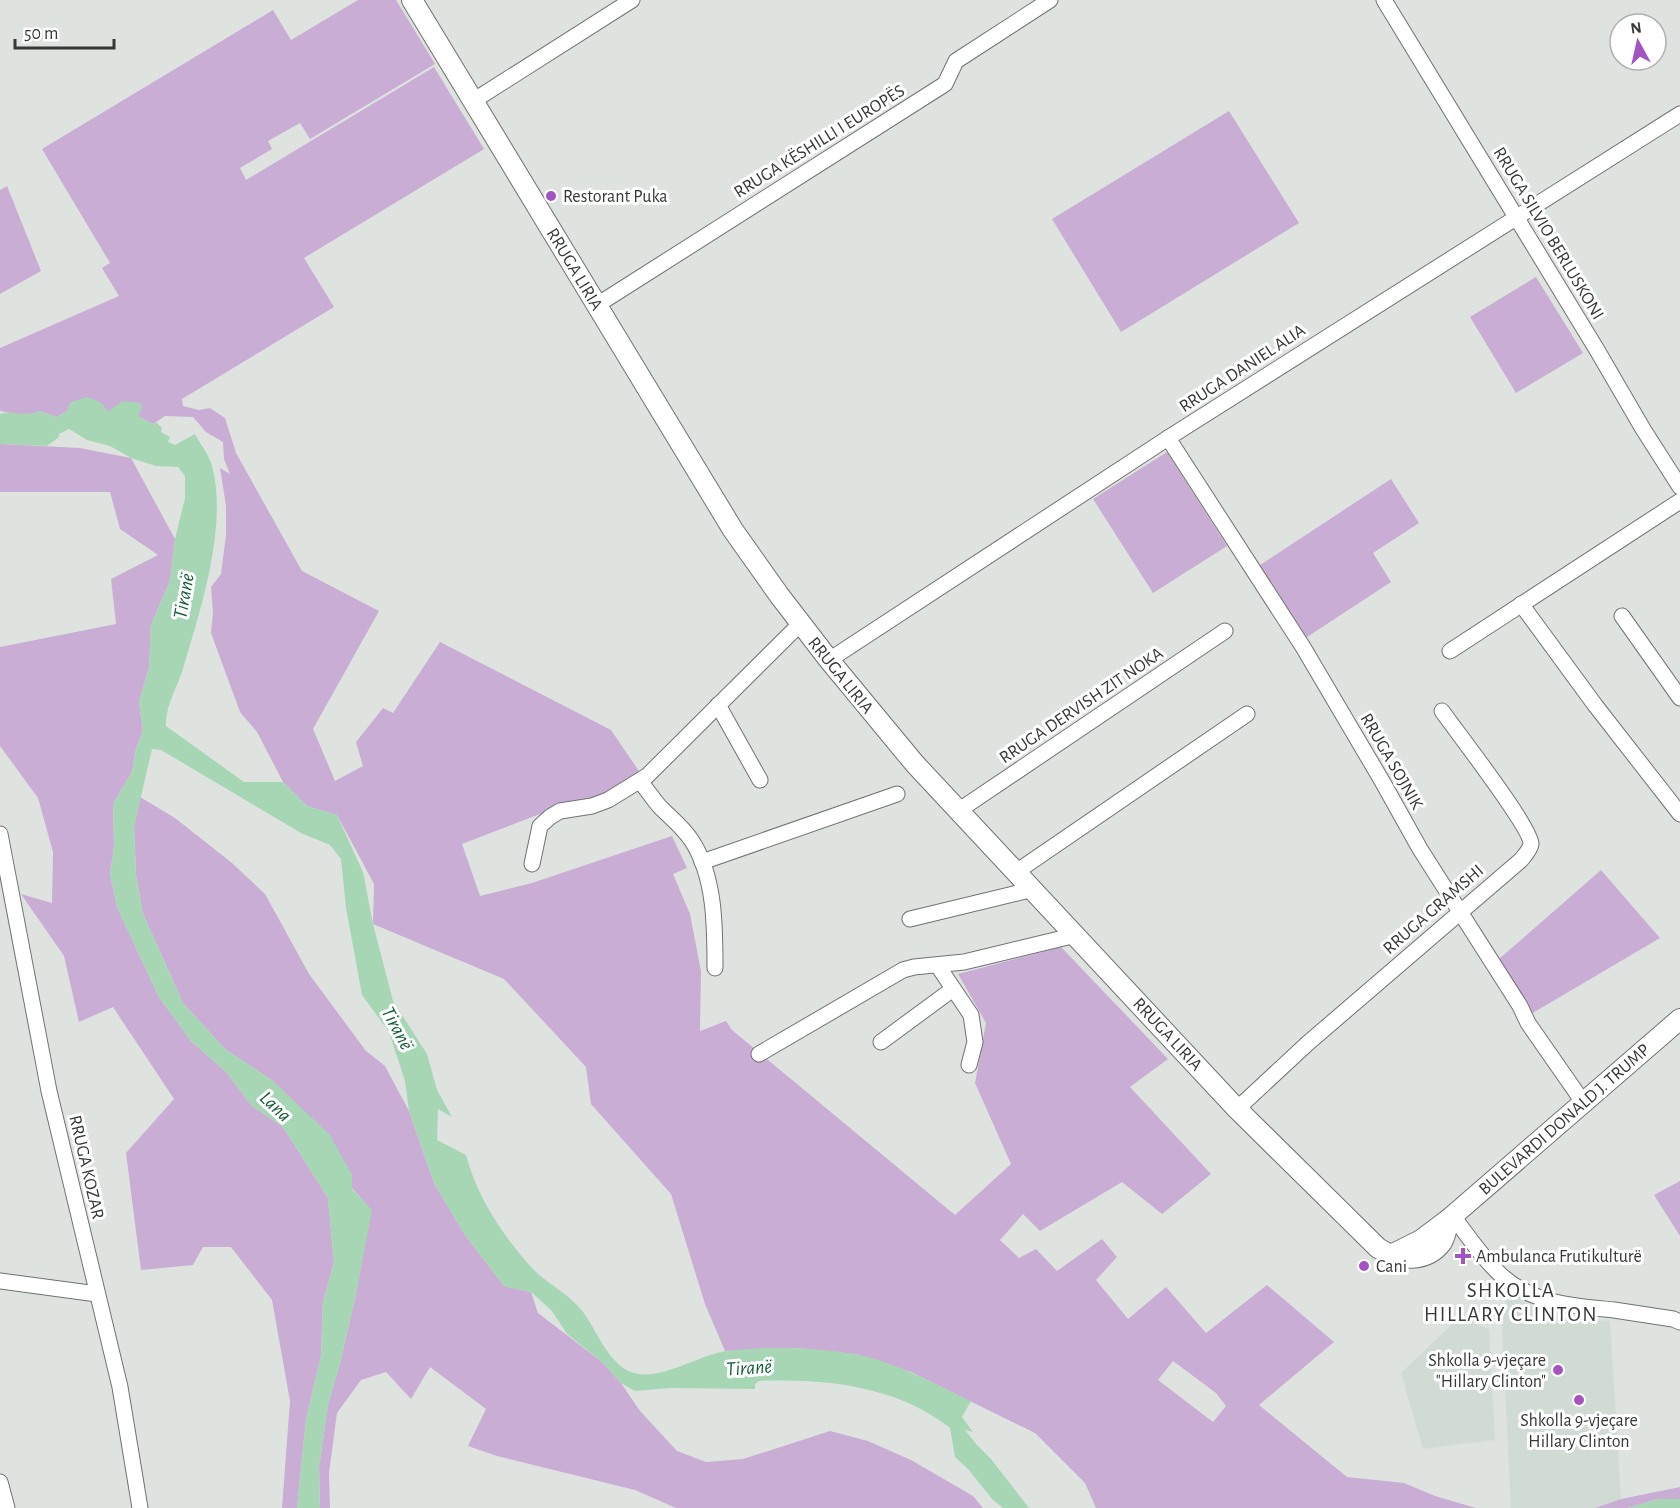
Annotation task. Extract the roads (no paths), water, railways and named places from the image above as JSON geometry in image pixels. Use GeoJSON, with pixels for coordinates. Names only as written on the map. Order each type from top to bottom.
{"type":"FeatureCollection","features":[{"type":"Feature","properties":{"kind":"main road","name":"RRUGA LIRIA"},"geometry":{"type":"LineString","coordinates":[[412,0],[705,487],[758,567],[829,660],[915,764],[1237,1109],[1369,1239],[1390,1255]]}},
{"type":"Feature","properties":{"kind":"main road","name":"BULEVARDI DONALD J. TRUMP"},"geometry":{"type":"LineString","coordinates":[[1390,1255],[1409,1258],[1434,1250],[1443,1239],[1451,1218],[1680,1019]]}},
{"type":"Feature","properties":{"kind":"street"},"geometry":{"type":"LineString","coordinates":[[473,101],[632,0]]}},
{"type":"Feature","properties":{"kind":"street","name":"RRUGA KËSHILLI I EUROPËS"},"geometry":{"type":"LineString","coordinates":[[597,305],[945,84],[956,61],[1050,0]]}},
{"type":"Feature","properties":{"kind":"street","name":"RRUGA SILVIO BERLUSKONI"},"geometry":{"type":"LineString","coordinates":[[1384,0],[1642,429],[1680,487]]}},
{"type":"Feature","properties":{"kind":"street","name":"RRUGA DANIEL ALIA"},"geometry":{"type":"LineString","coordinates":[[829,660],[1168,438],[1680,114]]}},
{"type":"Feature","properties":{"kind":"street","name":"RRUGA SOJNIK"},"geometry":{"type":"LineString","coordinates":[[1168,438],[1303,648],[1420,849],[1520,1006],[1528,1023],[1583,1102]]}},
{"type":"Feature","properties":{"kind":"street"},"geometry":{"type":"LineString","coordinates":[[1450,651],[1680,501]]}},
{"type":"Feature","properties":{"kind":"street"},"geometry":{"type":"LineString","coordinates":[[1521,604],[1680,814]]}},
{"type":"Feature","properties":{"kind":"street"},"geometry":{"type":"LineString","coordinates":[[1622,616],[1680,698]]}},
{"type":"Feature","properties":{"kind":"street"},"geometry":{"type":"LineString","coordinates":[[532,864],[540,826],[550,817],[561,811],[592,806],[608,800],[640,781],[801,623]]}},
{"type":"Feature","properties":{"kind":"street","name":"RRUGA DERVISH ZIT NOKA"},"geometry":{"type":"LineString","coordinates":[[958,811],[1225,631]]}},
{"type":"Feature","properties":{"kind":"street"},"geometry":{"type":"LineString","coordinates":[[718,705],[760,780]]}},
{"type":"Feature","properties":{"kind":"street","name":"RRUGA GRAMSHI"},"geometry":{"type":"LineString","coordinates":[[1237,1109],[1308,1043],[1521,860],[1531,845],[1515,813],[1442,711]]}},
{"type":"Feature","properties":{"kind":"street"},"geometry":{"type":"LineString","coordinates":[[1016,872],[1247,714]]}},
{"type":"Feature","properties":{"kind":"street"},"geometry":{"type":"LineString","coordinates":[[640,781],[660,807],[691,840],[702,862],[712,904],[716,968]]}},
{"type":"Feature","properties":{"kind":"street"},"geometry":{"type":"LineString","coordinates":[[702,862],[897,794]]}},
{"type":"Feature","properties":{"kind":"street","name":"RRUGA KOZAR"},"geometry":{"type":"LineString","coordinates":[[0,834],[49,1091],[120,1387],[140,1508]]}},
{"type":"Feature","properties":{"kind":"street"},"geometry":{"type":"LineString","coordinates":[[910,919],[1034,890]]}},
{"type":"Feature","properties":{"kind":"street"},"geometry":{"type":"LineString","coordinates":[[759,1054],[890,977],[914,967],[964,962],[1076,935]]}},
{"type":"Feature","properties":{"kind":"street"},"geometry":{"type":"LineString","coordinates":[[938,966],[971,1015],[975,1042],[969,1065]]}},
{"type":"Feature","properties":{"kind":"street"},"geometry":{"type":"LineString","coordinates":[[881,1042],[953,989]]}},
{"type":"Feature","properties":{"kind":"street"},"geometry":{"type":"LineString","coordinates":[[1451,1218],[1502,1277],[1519,1288],[1561,1305],[1673,1319],[1680,1322]]}},
{"type":"Feature","properties":{"kind":"street"},"geometry":{"type":"LineString","coordinates":[[0,1281],[97,1293]]}},
{"type":"Feature","properties":{"kind":"street"},"geometry":{"type":"LineString","coordinates":[[0,1482],[7,1508]]}},
{"type":"Feature","properties":{"kind":"water"},"geometry":{"type":"Polygon","coordinates":[[[88,397],[101,403],[108,412],[122,401],[140,403],[142,407],[138,416],[153,424],[156,422],[162,428],[161,432],[170,437],[168,442],[175,445],[195,434],[208,457],[216,489],[215,540],[205,593],[182,673],[168,710],[166,726],[244,782],[283,782],[307,806],[337,815],[363,872],[373,924],[393,1001],[427,1054],[437,1090],[452,1117],[438,1109],[437,1140],[466,1155],[484,1201],[521,1256],[537,1273],[577,1305],[610,1355],[628,1371],[639,1374],[660,1373],[706,1356],[742,1349],[823,1350],[854,1354],[884,1362],[971,1401],[962,1417],[973,1432],[965,1430],[1029,1508],[1003,1508],[993,1500],[955,1457],[950,1428],[930,1414],[907,1403],[859,1388],[809,1381],[759,1381],[755,1384],[755,1389],[670,1388],[635,1391],[621,1383],[602,1362],[567,1334],[552,1311],[531,1292],[504,1286],[465,1235],[434,1183],[409,1111],[405,1081],[389,1032],[362,995],[346,908],[341,859],[330,845],[301,833],[161,750],[152,749],[134,827],[136,875],[143,914],[183,1003],[225,1049],[273,1081],[330,1135],[352,1175],[352,1189],[372,1210],[356,1294],[328,1405],[319,1467],[320,1508],[297,1508],[306,1419],[321,1356],[323,1302],[334,1262],[328,1198],[283,1127],[252,1106],[227,1073],[191,1041],[159,997],[117,907],[110,874],[114,847],[113,804],[132,772],[136,749],[143,731],[139,702],[149,668],[151,625],[170,581],[175,539],[185,498],[185,476],[178,467],[156,466],[131,458],[110,446],[87,440],[69,429],[59,434],[59,437],[47,446],[0,444],[0,414],[9,412],[27,414],[39,411],[57,417],[67,411],[70,402],[88,397]]]}},
{"type":"Feature","properties":{"kind":"water"},"geometry":{"type":"Polygon","coordinates":[[[1658,1499],[1680,1499],[1680,1508],[1628,1508],[1658,1499]]]}},
{"type":"Feature","properties":{"kind":"place","name":"Restorant Puka"},"geometry":{"type":"Point","coordinates":[551,196]}},
{"type":"Feature","properties":{"kind":"place","name":"Ambulanca Frutikulturë"},"geometry":{"type":"Point","coordinates":[1463,1256]}},
{"type":"Feature","properties":{"kind":"place","name":"Cani"},"geometry":{"type":"Point","coordinates":[1364,1266]}},
{"type":"Feature","properties":{"kind":"place","name":"Shkolla 9-vjeçare \"Hillary Clinton\""},"geometry":{"type":"Point","coordinates":[1558,1370]}},
{"type":"Feature","properties":{"kind":"place","name":"Shkolla 9-vjeçare Hillary Clinton"},"geometry":{"type":"Point","coordinates":[1579,1400]}},
{"type":"Feature","properties":{"kind":"district","name":"SHKOLLA HILLARY CLINTON"},"geometry":{"type":"Point","coordinates":[1511,1302]}},
{"type":"Feature","properties":{"kind":"water label","name":"Tiranë"},"geometry":{"type":"Point","coordinates":[183,596]}},
{"type":"Feature","properties":{"kind":"water label","name":"Tiranë"},"geometry":{"type":"Point","coordinates":[398,1028]}},
{"type":"Feature","properties":{"kind":"water label","name":"Lana"},"geometry":{"type":"Point","coordinates":[276,1106]}},
{"type":"Feature","properties":{"kind":"water label","name":"Tiranë"},"geometry":{"type":"Point","coordinates":[749,1367]}}]}
